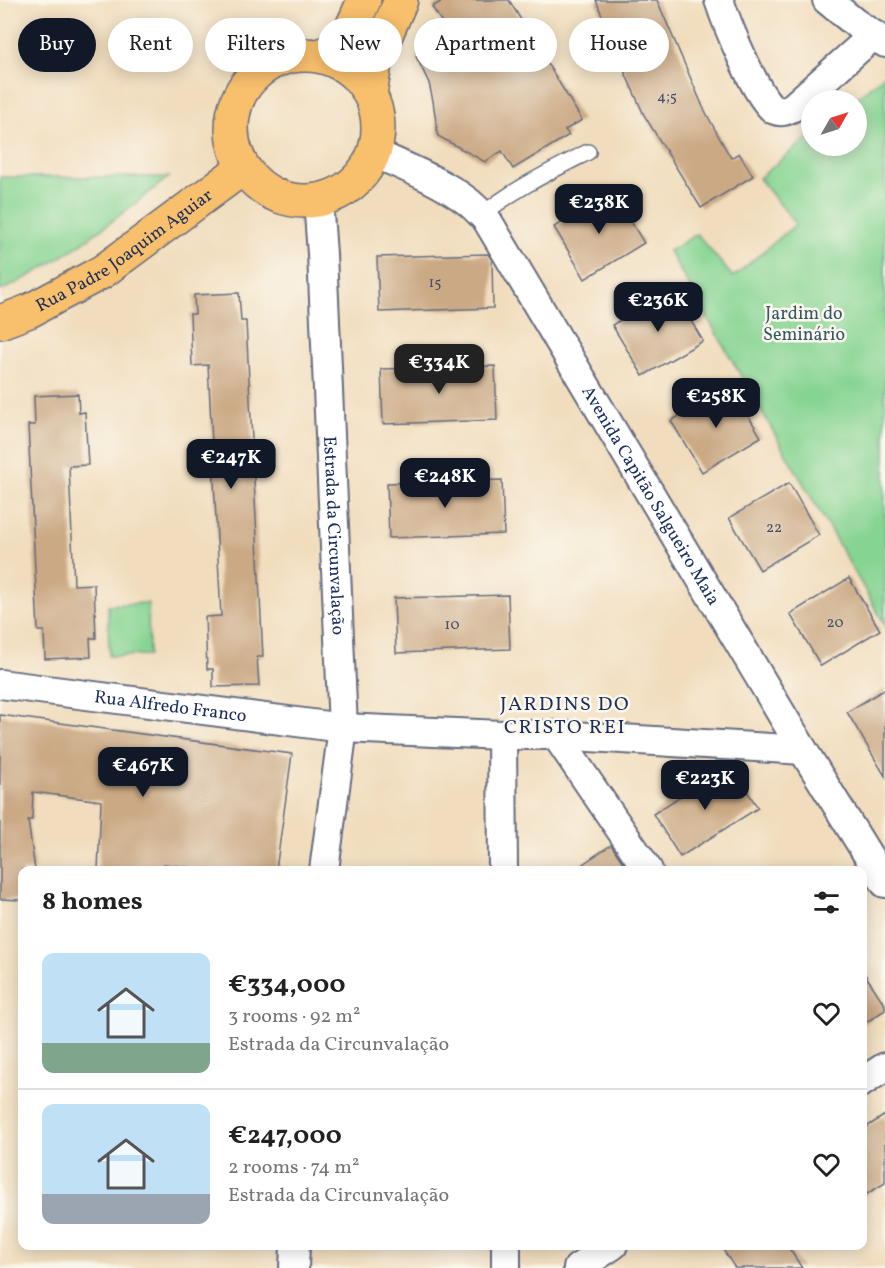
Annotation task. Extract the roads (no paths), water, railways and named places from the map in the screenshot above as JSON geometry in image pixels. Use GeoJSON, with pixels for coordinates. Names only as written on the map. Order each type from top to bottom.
{"type":"FeatureCollection","features":[{"type":"Feature","properties":{"kind":"main road"},"geometry":{"type":"LineString","coordinates":[[356,18],[364,0]]}},
{"type":"Feature","properties":{"kind":"main road"},"geometry":{"type":"LineString","coordinates":[[370,95],[375,64],[401,0]]}},
{"type":"Feature","properties":{"kind":"main road"},"geometry":{"type":"LineString","coordinates":[[318,56],[291,56],[265,66],[244,86],[233,112],[232,141],[243,168],[262,188],[289,200],[318,200],[345,190],[365,170],[376,144],[377,115],[370,95],[350,72]]}},
{"type":"Feature","properties":{"kind":"main road","name":"Rua Padre Joaquim Aguiar"},"geometry":{"type":"LineString","coordinates":[[0,322],[29,311],[102,272],[243,168]]}},
{"type":"Feature","properties":{"kind":"street"},"geometry":{"type":"LineString","coordinates":[[719,0],[732,37],[747,69],[767,103],[777,111],[793,107],[880,39],[827,0]]}},
{"type":"Feature","properties":{"kind":"street","name":"Avenida Capitão Salgueiro Maia"},"geometry":{"type":"LineString","coordinates":[[374,153],[468,201],[482,214],[496,233],[885,883]]}},
{"type":"Feature","properties":{"kind":"street","name":"Estrada da Circunvalação"},"geometry":{"type":"LineString","coordinates":[[318,200],[343,728],[325,866]]}},
{"type":"Feature","properties":{"kind":"street","name":"Rua Alfredo Franco"},"geometry":{"type":"LineString","coordinates":[[0,684],[343,728],[555,735],[804,750]]}},
{"type":"Feature","properties":{"kind":"street"},"geometry":{"type":"LineString","coordinates":[[501,735],[503,866]]}},
{"type":"Feature","properties":{"kind":"street"},"geometry":{"type":"LineString","coordinates":[[555,735],[645,866]]}},
{"type":"Feature","properties":{"kind":"street"},"geometry":{"type":"LineString","coordinates":[[867,1079],[885,1067]]}},
{"type":"Feature","properties":{"kind":"street"},"geometry":{"type":"LineString","coordinates":[[294,1268],[295,1250]]}},
{"type":"Feature","properties":{"kind":"street"},"geometry":{"type":"LineString","coordinates":[[506,1250],[506,1268]]}},
{"type":"Feature","properties":{"kind":"street"},"geometry":{"type":"LineString","coordinates":[[578,1268],[605,1250]]}},
{"type":"Feature","properties":{"kind":"lane"},"geometry":{"type":"LineString","coordinates":[[482,214],[519,189],[588,152]]}},
{"type":"Feature","properties":{"kind":"district","name":"JARDINS DO CRISTO REI"},"geometry":{"type":"Point","coordinates":[565,714]}},
{"type":"Feature","properties":{"kind":"park label","name":"Jardim do Seminário"},"geometry":{"type":"Point","coordinates":[804,323]}}]}
